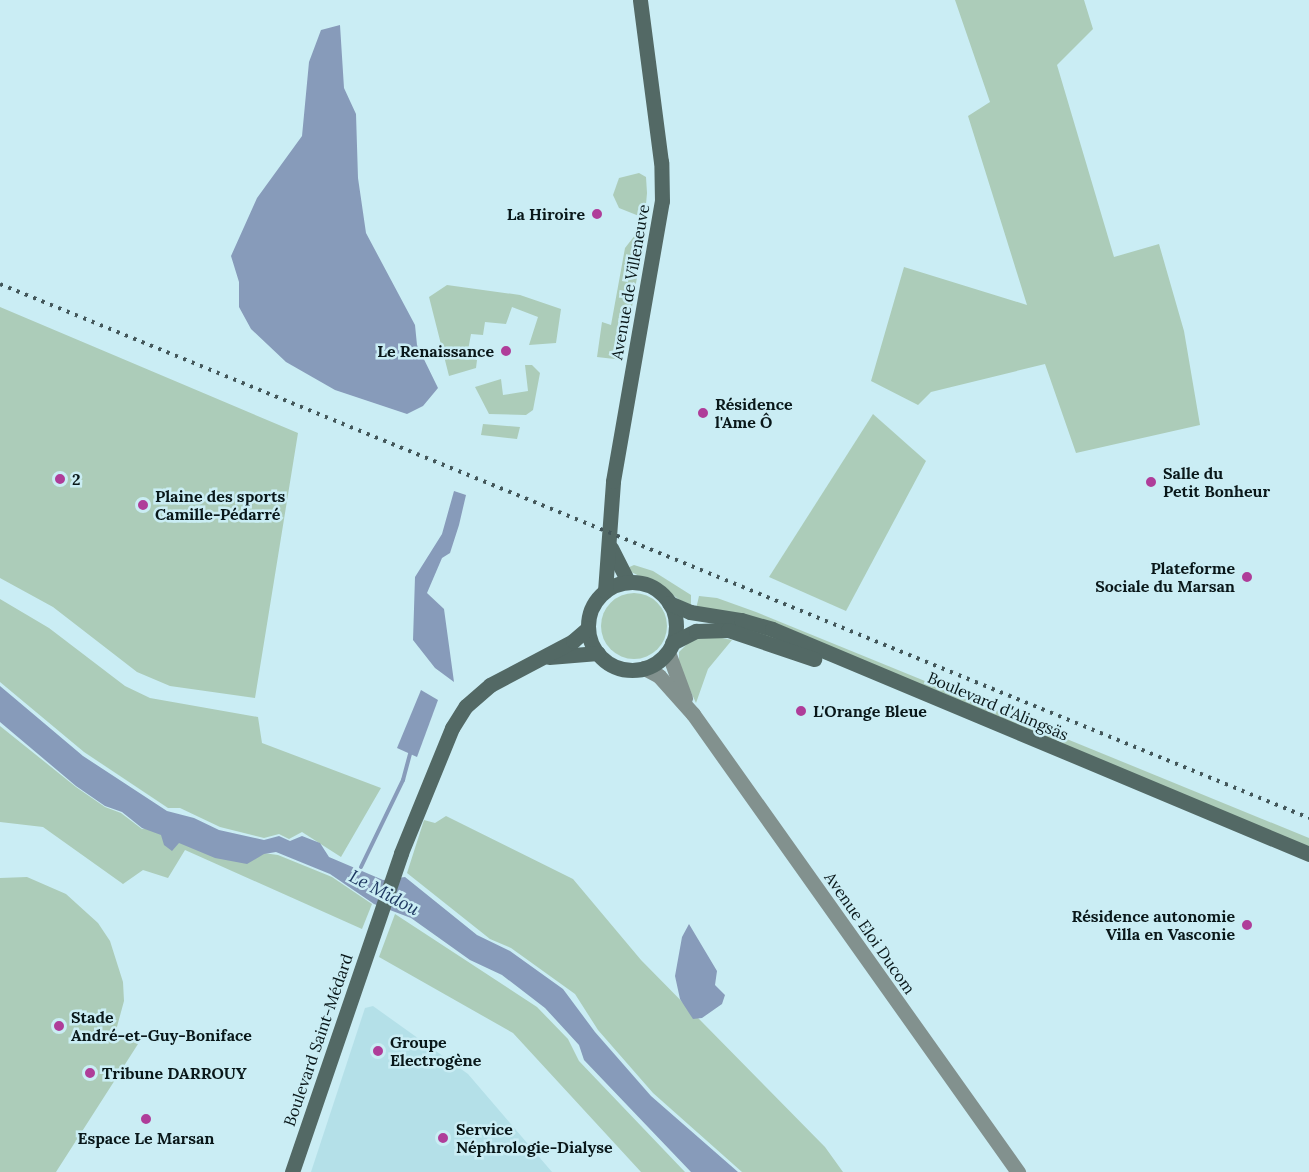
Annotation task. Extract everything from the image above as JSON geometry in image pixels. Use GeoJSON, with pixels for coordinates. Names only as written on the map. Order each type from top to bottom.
{"type":"FeatureCollection","features":[{"type":"Feature","properties":{"kind":"main road","name":"Avenue de Villeneuve"},"geometry":{"type":"LineString","coordinates":[[606,591],[607,532],[662,201],[661,162],[640,0]]}},
{"type":"Feature","properties":{"kind":"main road","name":"Avenue de Villeneuve"},"geometry":{"type":"LineString","coordinates":[[607,532],[615,560],[628,582]]}},
{"type":"Feature","properties":{"kind":"main road"},"geometry":{"type":"LineString","coordinates":[[537,658],[577,638],[588,628],[595,603],[606,591],[628,582],[651,587],[669,603],[676,623],[670,647],[644,668],[616,667],[598,653],[588,628]]}},
{"type":"Feature","properties":{"kind":"main road","name":"Boulevard d'Alingsäs"},"geometry":{"type":"LineString","coordinates":[[669,603],[690,612],[741,620],[772,629],[1309,854]]}},
{"type":"Feature","properties":{"kind":"main road","name":"Boulevard d'Alingsäs"},"geometry":{"type":"LineString","coordinates":[[670,647],[696,631],[710,629],[769,642],[1309,865]]}},
{"type":"Feature","properties":{"kind":"main road"},"geometry":{"type":"LineString","coordinates":[[537,658],[598,653]]}},
{"type":"Feature","properties":{"kind":"main road","name":"Boulevard Saint-Médard"},"geometry":{"type":"LineString","coordinates":[[292,1172],[401,853],[438,756],[466,706],[490,685],[537,658]]}},
{"type":"Feature","properties":{"kind":"street","name":"Avenue Eloi Ducom"},"geometry":{"type":"LineString","coordinates":[[670,647],[693,714]]}},
{"type":"Feature","properties":{"kind":"street","name":"Avenue Eloi Ducom"},"geometry":{"type":"LineString","coordinates":[[644,668],[659,676],[693,714],[1018,1172]]}},
{"type":"Feature","properties":{"kind":"shaded area"},"geometry":{"type":"Polygon","coordinates":[[[373,1006],[468,1074],[552,1172],[311,1172],[365,1008],[373,1006]]]}},
{"type":"Feature","properties":{"kind":"green space"},"geometry":{"type":"Polygon","coordinates":[[[955,0],[1084,0],[1093,29],[1057,65],[1114,257],[1159,244],[1184,331],[1200,425],[1076,453],[1045,364],[931,392],[918,405],[871,381],[904,267],[1027,305],[968,116],[990,102],[955,0]]]}},
{"type":"Feature","properties":{"kind":"green space"},"geometry":{"type":"Polygon","coordinates":[[[639,173],[646,177],[647,193],[645,215],[639,216],[619,208],[613,195],[619,178],[639,173]]]}},
{"type":"Feature","properties":{"kind":"green space"},"geometry":{"type":"Polygon","coordinates":[[[639,230],[644,231],[644,236],[623,360],[597,357],[602,322],[611,325],[625,248],[639,230]]]}},
{"type":"Feature","properties":{"kind":"green space"},"geometry":{"type":"Polygon","coordinates":[[[447,285],[520,295],[561,309],[556,343],[529,345],[538,317],[512,307],[506,324],[485,322],[483,335],[471,334],[467,356],[477,360],[476,368],[449,376],[429,297],[447,285]]]}},
{"type":"Feature","properties":{"kind":"green space","name":"Plaine des sports Camille-Pédarré"},"geometry":{"type":"Polygon","coordinates":[[[0,307],[298,433],[255,698],[170,686],[137,672],[53,607],[0,578],[0,307]]]}},
{"type":"Feature","properties":{"kind":"green space"},"geometry":{"type":"Polygon","coordinates":[[[525,365],[532,365],[540,373],[533,410],[526,415],[489,414],[475,387],[501,379],[503,395],[528,391],[525,365]]]}},
{"type":"Feature","properties":{"kind":"green space"},"geometry":{"type":"Polygon","coordinates":[[[873,414],[926,461],[846,611],[769,577],[873,414]]]}},
{"type":"Feature","properties":{"kind":"green space"},"geometry":{"type":"Polygon","coordinates":[[[483,424],[520,427],[517,439],[481,435],[483,424]]]}},
{"type":"Feature","properties":{"kind":"green space"},"geometry":{"type":"Polygon","coordinates":[[[634,565],[653,571],[691,595],[691,609],[664,588],[625,569],[634,565]]]}},
{"type":"Feature","properties":{"kind":"green space"},"geometry":{"type":"Polygon","coordinates":[[[634,593],[647,596],[657,603],[664,613],[667,626],[664,639],[657,649],[647,656],[634,659],[621,656],[611,649],[604,639],[601,626],[604,613],[611,603],[621,596],[634,593]]]}},
{"type":"Feature","properties":{"kind":"green space"},"geometry":{"type":"Polygon","coordinates":[[[699,596],[717,598],[756,612],[1309,838],[1309,848],[696,609],[699,596]]]}},
{"type":"Feature","properties":{"kind":"green space"},"geometry":{"type":"Polygon","coordinates":[[[0,599],[49,628],[125,686],[150,698],[258,717],[262,743],[381,788],[341,857],[302,832],[289,839],[279,834],[264,838],[220,827],[180,808],[168,808],[84,752],[0,682],[0,599]]]}},
{"type":"Feature","properties":{"kind":"green space"},"geometry":{"type":"Polygon","coordinates":[[[717,637],[732,640],[708,669],[696,703],[679,666],[679,652],[692,639],[717,637]]]}},
{"type":"Feature","properties":{"kind":"green space"},"geometry":{"type":"Polygon","coordinates":[[[0,726],[76,787],[105,807],[121,813],[142,829],[153,827],[217,847],[278,855],[332,877],[372,904],[362,929],[185,850],[168,878],[143,870],[123,884],[43,827],[0,822],[0,726]]]}},
{"type":"Feature","properties":{"kind":"green space"},"geometry":{"type":"Polygon","coordinates":[[[446,816],[573,879],[641,960],[825,1147],[843,1172],[742,1172],[653,1093],[598,1030],[575,994],[511,948],[490,939],[407,873],[424,820],[435,823],[446,816]]]}},
{"type":"Feature","properties":{"kind":"green space","name":"Stade André-et-Guy-Boniface"},"geometry":{"type":"Polygon","coordinates":[[[27,877],[66,894],[98,923],[110,941],[123,982],[124,1001],[115,1034],[138,1044],[56,1172],[0,1172],[0,878],[27,877]]]}},
{"type":"Feature","properties":{"kind":"green space"},"geometry":{"type":"Polygon","coordinates":[[[395,914],[537,1007],[568,1039],[579,1061],[685,1172],[641,1172],[513,1033],[379,957],[395,914]]]}},
{"type":"Feature","properties":{"kind":"water"},"geometry":{"type":"Polygon","coordinates":[[[340,25],[344,88],[356,114],[358,178],[366,233],[415,325],[417,345],[438,388],[423,406],[407,414],[335,390],[286,362],[251,329],[239,307],[239,282],[231,256],[257,198],[302,136],[309,62],[321,30],[340,25]]]}},
{"type":"Feature","properties":{"kind":"water"},"geometry":{"type":"Polygon","coordinates":[[[454,491],[466,495],[459,525],[450,553],[442,558],[427,593],[444,609],[454,682],[435,668],[413,640],[415,577],[442,534],[454,491]]]}},
{"type":"Feature","properties":{"kind":"water","name":"Le Midou"},"geometry":{"type":"Polygon","coordinates":[[[0,686],[83,756],[167,811],[194,818],[219,830],[264,840],[279,836],[290,841],[302,836],[320,843],[329,857],[383,880],[405,877],[477,935],[510,951],[563,989],[595,1032],[651,1096],[738,1172],[691,1172],[584,1060],[579,1045],[545,1008],[502,975],[470,960],[411,918],[374,904],[330,874],[276,852],[264,854],[247,864],[215,858],[179,843],[172,851],[164,845],[161,835],[142,828],[122,812],[105,806],[76,786],[0,722],[0,686]]]}},
{"type":"Feature","properties":{"kind":"water"},"geometry":{"type":"Polygon","coordinates":[[[421,690],[438,700],[417,757],[397,748],[421,690]]]}},
{"type":"Feature","properties":{"kind":"water"},"geometry":{"type":"Polygon","coordinates":[[[689,924],[717,971],[715,985],[725,995],[722,1004],[702,1018],[693,1019],[680,999],[675,976],[682,937],[689,924]]]}},
{"type":"Feature","properties":{"kind":"waterway","name":"Le Midou"},"geometry":{"type":"LineString","coordinates":[[361,867],[403,780],[410,754]]}},
{"type":"Feature","properties":{"kind":"railway"},"geometry":{"type":"LineString","coordinates":[[0,284],[1309,818]]}},
{"type":"Feature","properties":{"kind":"place","name":"La Hiroire"},"geometry":{"type":"Point","coordinates":[597,214]}},
{"type":"Feature","properties":{"kind":"place","name":"Le Renaissance"},"geometry":{"type":"Point","coordinates":[506,351]}},
{"type":"Feature","properties":{"kind":"place","name":"Résidence l'Ame Ô"},"geometry":{"type":"Point","coordinates":[703,413]}},
{"type":"Feature","properties":{"kind":"place","name":"2"},"geometry":{"type":"Point","coordinates":[60,479]}},
{"type":"Feature","properties":{"kind":"place","name":"Salle du Petit Bonheur"},"geometry":{"type":"Point","coordinates":[1151,482]}},
{"type":"Feature","properties":{"kind":"place","name":"Plaine des sports Camille-Pédarré"},"geometry":{"type":"Point","coordinates":[143,505]}},
{"type":"Feature","properties":{"kind":"place","name":"Plateforme Sociale du Marsan"},"geometry":{"type":"Point","coordinates":[1247,577]}},
{"type":"Feature","properties":{"kind":"place","name":"L'Orange Bleue"},"geometry":{"type":"Point","coordinates":[801,711]}},
{"type":"Feature","properties":{"kind":"place","name":"Résidence autonomie Villa en Vasconie"},"geometry":{"type":"Point","coordinates":[1247,925]}},
{"type":"Feature","properties":{"kind":"place","name":"Stade André-et-Guy-Boniface"},"geometry":{"type":"Point","coordinates":[59,1026]}},
{"type":"Feature","properties":{"kind":"place","name":"Groupe Electrogène"},"geometry":{"type":"Point","coordinates":[378,1051]}},
{"type":"Feature","properties":{"kind":"place","name":"Tribune DARROUY"},"geometry":{"type":"Point","coordinates":[90,1073]}},
{"type":"Feature","properties":{"kind":"place","name":"Espace Le Marsan"},"geometry":{"type":"Point","coordinates":[146,1119]}},
{"type":"Feature","properties":{"kind":"place","name":"Service Néphrologie-Dialyse"},"geometry":{"type":"Point","coordinates":[443,1138]}}]}
